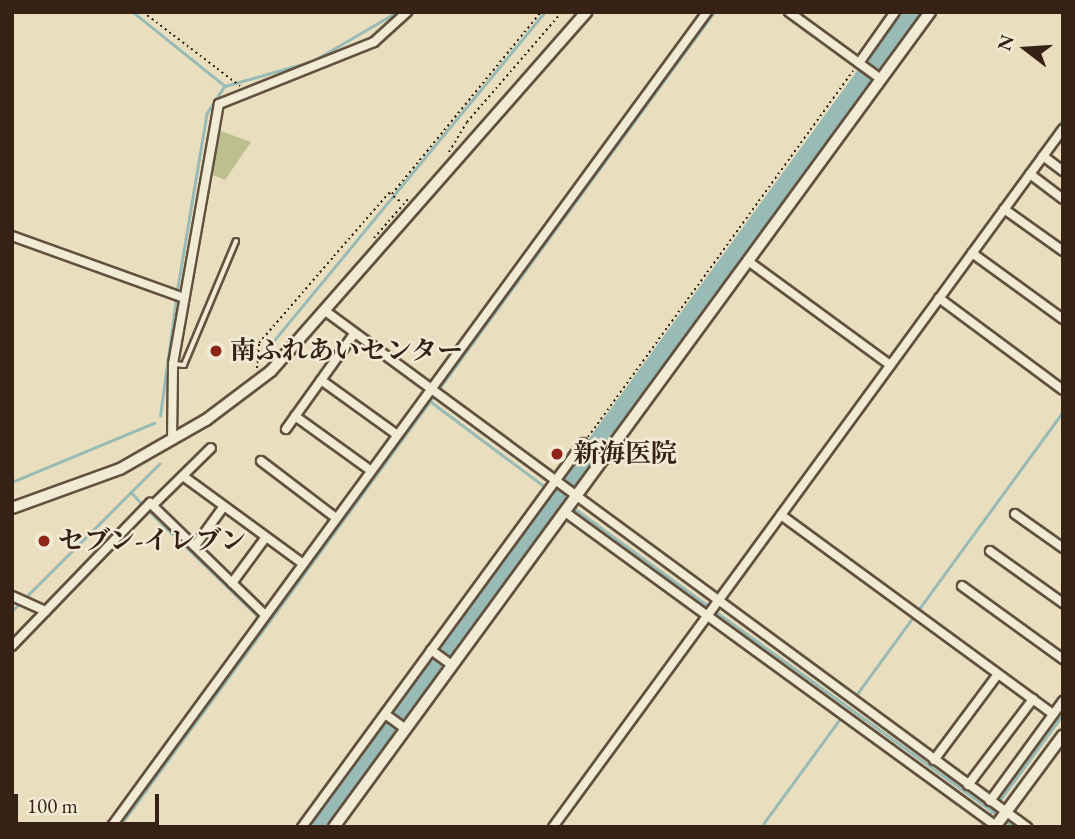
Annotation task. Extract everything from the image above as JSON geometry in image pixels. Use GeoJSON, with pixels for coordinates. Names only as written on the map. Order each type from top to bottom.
{"type":"FeatureCollection","features":[{"type":"Feature","properties":{"kind":"street"},"geometry":{"type":"LineString","coordinates":[[172,440],[173,364],[179,297],[219,104],[351,54],[407,12]]}},
{"type":"Feature","properties":{"kind":"street"},"geometry":{"type":"LineString","coordinates":[[12,508],[76,489],[172,440],[253,386],[328,313],[586,12]]}},
{"type":"Feature","properties":{"kind":"street"},"geometry":{"type":"LineString","coordinates":[[111,827],[396,434],[434,393],[707,12]]}},
{"type":"Feature","properties":{"kind":"street"},"geometry":{"type":"LineString","coordinates":[[789,12],[870,71]]}},
{"type":"Feature","properties":{"kind":"street"},"geometry":{"type":"LineString","coordinates":[[334,827],[449,663],[565,512],[572,495],[748,261],[870,71],[895,12]]}},
{"type":"Feature","properties":{"kind":"street"},"geometry":{"type":"LineString","coordinates":[[870,71],[930,12]]}},
{"type":"Feature","properties":{"kind":"street"},"geometry":{"type":"LineString","coordinates":[[553,827],[781,515],[888,363],[1063,130]]}},
{"type":"Feature","properties":{"kind":"street"},"geometry":{"type":"LineString","coordinates":[[1043,156],[1063,171]]}},
{"type":"Feature","properties":{"kind":"street"},"geometry":{"type":"LineString","coordinates":[[1030,174],[1063,198]]}},
{"type":"Feature","properties":{"kind":"street"},"geometry":{"type":"LineString","coordinates":[[1004,209],[1063,251]]}},
{"type":"Feature","properties":{"kind":"street"},"geometry":{"type":"LineString","coordinates":[[12,236],[179,297]]}},
{"type":"Feature","properties":{"kind":"street"},"geometry":{"type":"LineString","coordinates":[[972,253],[1063,319]]}},
{"type":"Feature","properties":{"kind":"street"},"geometry":{"type":"LineString","coordinates":[[748,261],[888,363]]}},
{"type":"Feature","properties":{"kind":"street"},"geometry":{"type":"LineString","coordinates":[[939,298],[1063,390]]}},
{"type":"Feature","properties":{"kind":"street"},"geometry":{"type":"LineString","coordinates":[[328,313],[572,495],[709,610],[996,815],[1027,827]]}},
{"type":"Feature","properties":{"kind":"street"},"geometry":{"type":"LineString","coordinates":[[286,429],[354,334]]}},
{"type":"Feature","properties":{"kind":"street"},"geometry":{"type":"LineString","coordinates":[[321,380],[396,434]]}},
{"type":"Feature","properties":{"kind":"street"},"geometry":{"type":"LineString","coordinates":[[295,416],[370,470]]}},
{"type":"Feature","properties":{"kind":"street"},"geometry":{"type":"LineString","coordinates":[[302,827],[583,443]]}},
{"type":"Feature","properties":{"kind":"street"},"geometry":{"type":"LineString","coordinates":[[12,646],[148,506],[211,449]]}},
{"type":"Feature","properties":{"kind":"street"},"geometry":{"type":"LineString","coordinates":[[261,461],[336,518]]}},
{"type":"Feature","properties":{"kind":"street"},"geometry":{"type":"LineString","coordinates":[[183,475],[302,563]]}},
{"type":"Feature","properties":{"kind":"street"},"geometry":{"type":"LineString","coordinates":[[148,506],[195,546],[263,618]]}},
{"type":"Feature","properties":{"kind":"street"},"geometry":{"type":"LineString","coordinates":[[195,546],[224,506]]}},
{"type":"Feature","properties":{"kind":"street"},"geometry":{"type":"LineString","coordinates":[[565,512],[934,760],[968,785],[996,815]]}},
{"type":"Feature","properties":{"kind":"street"},"geometry":{"type":"LineString","coordinates":[[1015,514],[1063,548]]}},
{"type":"Feature","properties":{"kind":"street"},"geometry":{"type":"LineString","coordinates":[[781,515],[1053,714]]}},
{"type":"Feature","properties":{"kind":"street"},"geometry":{"type":"LineString","coordinates":[[232,583],[266,537]]}},
{"type":"Feature","properties":{"kind":"street"},"geometry":{"type":"LineString","coordinates":[[990,551],[1063,603]]}},
{"type":"Feature","properties":{"kind":"street"},"geometry":{"type":"LineString","coordinates":[[962,586],[1063,659]]}},
{"type":"Feature","properties":{"kind":"street"},"geometry":{"type":"LineString","coordinates":[[18,598],[46,611]]}},
{"type":"Feature","properties":{"kind":"street"},"geometry":{"type":"LineString","coordinates":[[433,651],[449,663]]}},
{"type":"Feature","properties":{"kind":"street"},"geometry":{"type":"LineString","coordinates":[[934,760],[998,674]]}},
{"type":"Feature","properties":{"kind":"street"},"geometry":{"type":"LineString","coordinates":[[968,785],[1033,699]]}},
{"type":"Feature","properties":{"kind":"street"},"geometry":{"type":"LineString","coordinates":[[996,815],[1063,701]]}},
{"type":"Feature","properties":{"kind":"street"},"geometry":{"type":"LineString","coordinates":[[386,715],[403,726]]}},
{"type":"Feature","properties":{"kind":"street"},"geometry":{"type":"LineString","coordinates":[[996,815],[1063,735]]}},
{"type":"Feature","properties":{"kind":"lane"},"geometry":{"type":"LineString","coordinates":[[173,364],[184,365],[236,241]]}},
{"type":"Feature","properties":{"kind":"path"},"geometry":{"type":"LineString","coordinates":[[144,12],[238,84]]}},
{"type":"Feature","properties":{"kind":"path"},"geometry":{"type":"LineString","coordinates":[[257,373],[259,343],[392,195],[541,12]]}},
{"type":"Feature","properties":{"kind":"path"},"geometry":{"type":"LineString","coordinates":[[447,156],[467,122],[562,12]]}},
{"type":"Feature","properties":{"kind":"path"},"geometry":{"type":"LineString","coordinates":[[583,443],[870,71]]}},
{"type":"Feature","properties":{"kind":"path"},"geometry":{"type":"LineString","coordinates":[[392,195],[402,204]]}},
{"type":"Feature","properties":{"kind":"path"},"geometry":{"type":"LineString","coordinates":[[371,244],[402,204],[413,195]]}},
{"type":"Feature","properties":{"kind":"green space"},"geometry":{"type":"Polygon","coordinates":[[[218,130],[251,142],[225,180],[211,174],[218,130]]]}},
{"type":"Feature","properties":{"kind":"waterway"},"geometry":{"type":"LineString","coordinates":[[133,12],[225,86],[207,114],[177,293]]}},
{"type":"Feature","properties":{"kind":"waterway"},"geometry":{"type":"LineString","coordinates":[[225,86],[313,61],[397,12]]}},
{"type":"Feature","properties":{"kind":"waterway"},"geometry":{"type":"LineString","coordinates":[[267,349],[545,12]]}},
{"type":"Feature","properties":{"kind":"waterway"},"geometry":{"type":"LineString","coordinates":[[119,827],[714,12]]}},
{"type":"Feature","properties":{"kind":"waterway"},"geometry":{"type":"LineString","coordinates":[[317,827],[911,12]]}},
{"type":"Feature","properties":{"kind":"waterway"},"geometry":{"type":"LineString","coordinates":[[888,360],[1063,119]]}},
{"type":"Feature","properties":{"kind":"waterway"},"geometry":{"type":"LineString","coordinates":[[160,416],[176,299]]}},
{"type":"Feature","properties":{"kind":"waterway"},"geometry":{"type":"LineString","coordinates":[[717,594],[884,365]]}},
{"type":"Feature","properties":{"kind":"waterway"},"geometry":{"type":"LineString","coordinates":[[430,401],[544,486]]}},
{"type":"Feature","properties":{"kind":"waterway"},"geometry":{"type":"LineString","coordinates":[[857,694],[1063,412]]}},
{"type":"Feature","properties":{"kind":"waterway"},"geometry":{"type":"LineString","coordinates":[[12,482],[154,423]]}},
{"type":"Feature","properties":{"kind":"waterway"},"geometry":{"type":"LineString","coordinates":[[25,598],[159,464]]}},
{"type":"Feature","properties":{"kind":"waterway"},"geometry":{"type":"LineString","coordinates":[[131,492],[143,505]]}},
{"type":"Feature","properties":{"kind":"waterway"},"geometry":{"type":"LineString","coordinates":[[552,492],[558,496]]}},
{"type":"Feature","properties":{"kind":"waterway"},"geometry":{"type":"LineString","coordinates":[[557,498],[561,501]]}},
{"type":"Feature","properties":{"kind":"waterway"},"geometry":{"type":"LineString","coordinates":[[574,508],[710,607]]}},
{"type":"Feature","properties":{"kind":"waterway"},"geometry":{"type":"LineString","coordinates":[[148,510],[261,619]]}},
{"type":"Feature","properties":{"kind":"waterway"},"geometry":{"type":"LineString","coordinates":[[12,611],[20,603]]}},
{"type":"Feature","properties":{"kind":"waterway"},"geometry":{"type":"LineString","coordinates":[[547,827],[710,604]]}},
{"type":"Feature","properties":{"kind":"waterway"},"geometry":{"type":"LineString","coordinates":[[715,611],[999,816]]}},
{"type":"Feature","properties":{"kind":"waterway"},"geometry":{"type":"LineString","coordinates":[[997,804],[1063,714]]}},
{"type":"Feature","properties":{"kind":"waterway"},"geometry":{"type":"LineString","coordinates":[[761,827],[839,720]]}},
{"type":"Feature","properties":{"kind":"waterway"},"geometry":{"type":"LineString","coordinates":[[980,827],[993,810]]}},
{"type":"Feature","properties":{"kind":"waterway"},"geometry":{"type":"LineString","coordinates":[[1005,820],[1014,827]]}},
{"type":"Feature","properties":{"kind":"place","name":"南ふれあいセンター"},"geometry":{"type":"Point","coordinates":[216,351]}},
{"type":"Feature","properties":{"kind":"place","name":"新海医院"},"geometry":{"type":"Point","coordinates":[557,454]}},
{"type":"Feature","properties":{"kind":"place","name":"セブン-イレブン"},"geometry":{"type":"Point","coordinates":[44,541]}}]}
